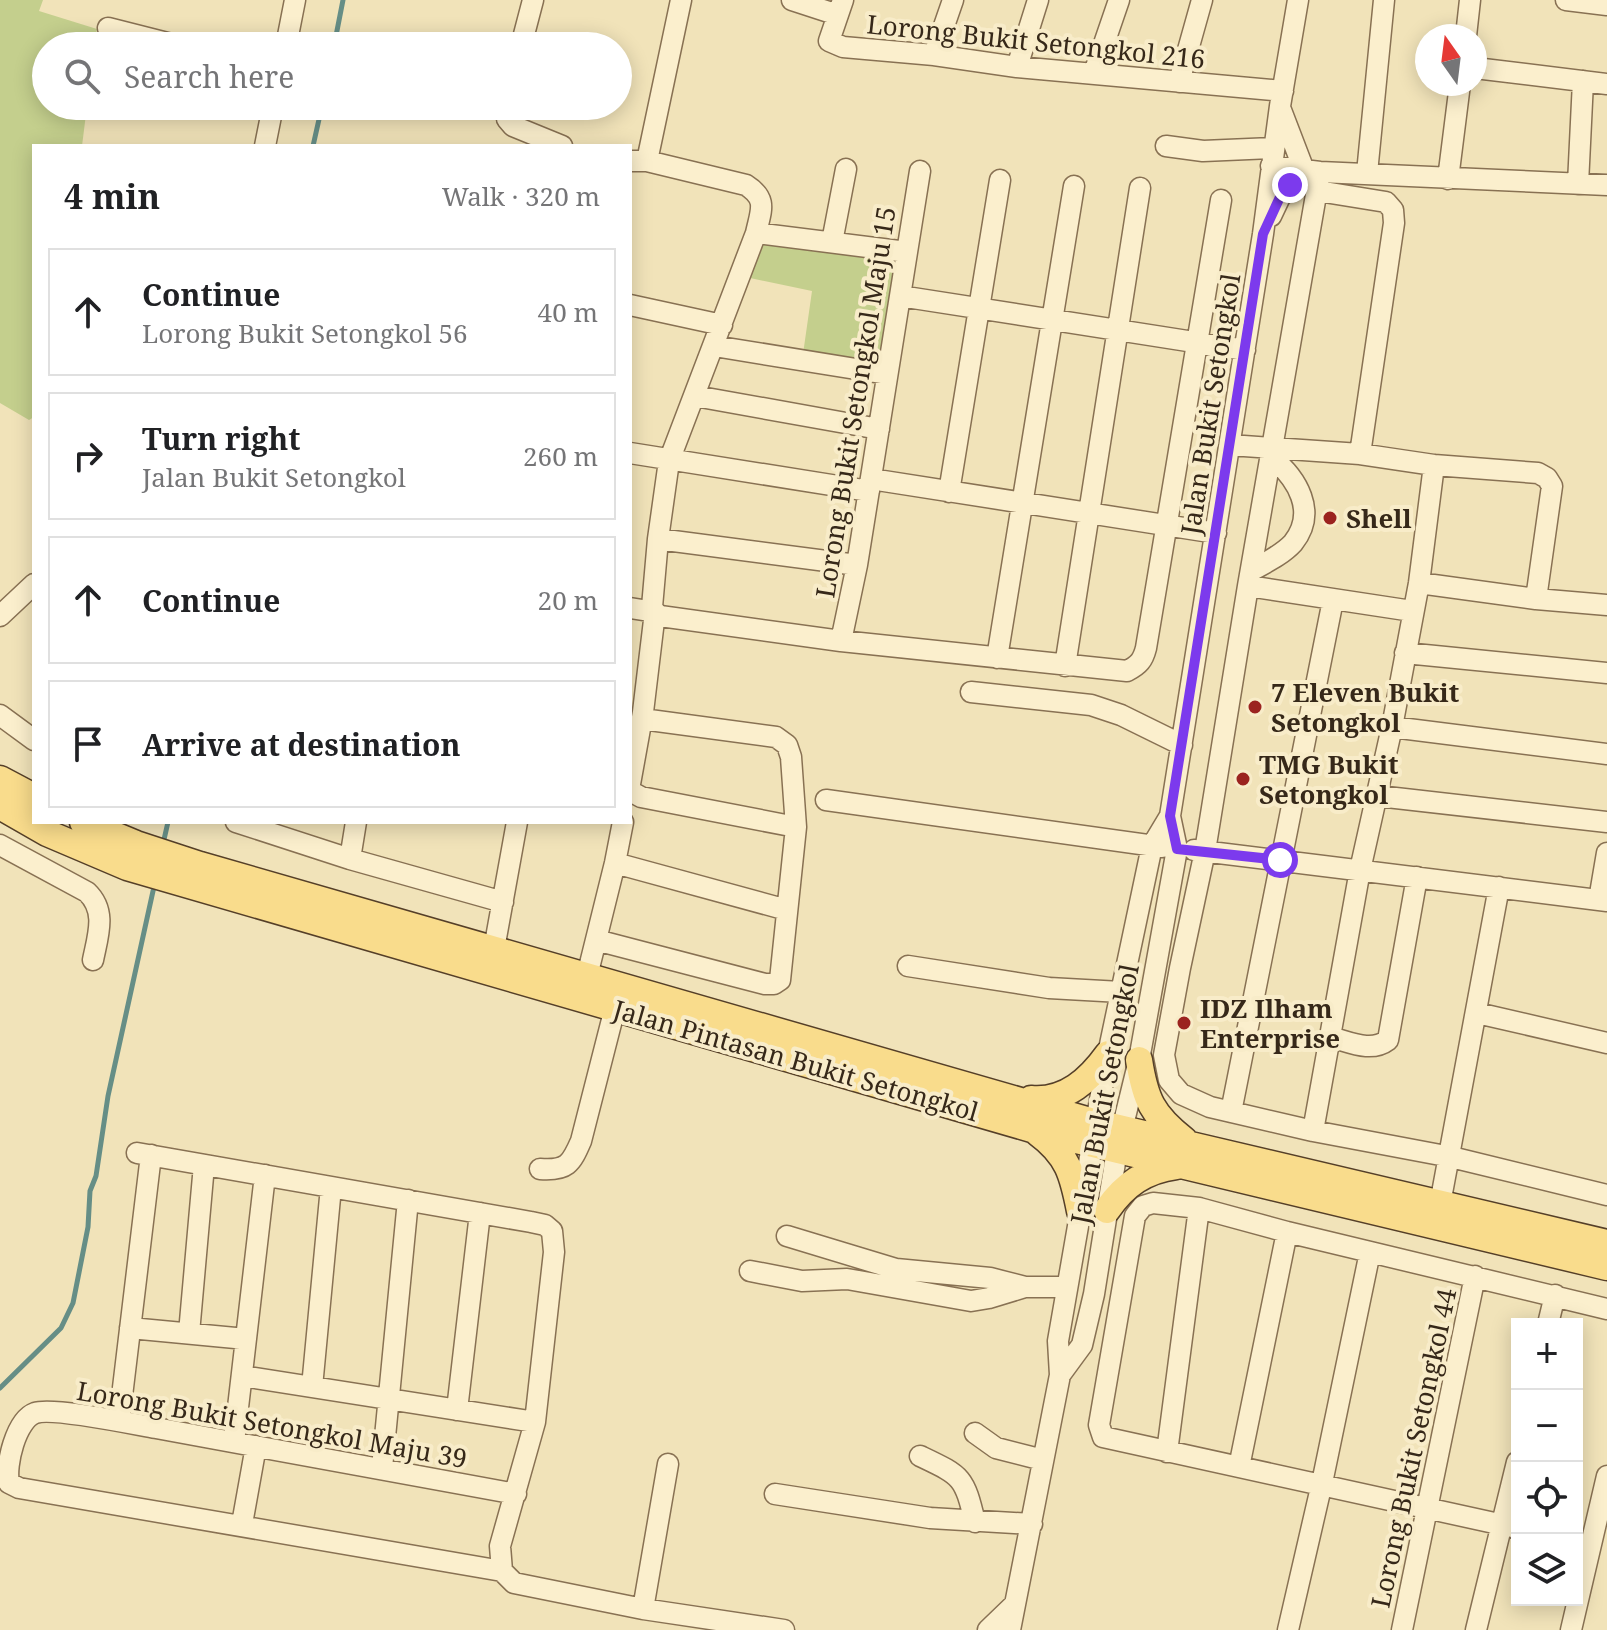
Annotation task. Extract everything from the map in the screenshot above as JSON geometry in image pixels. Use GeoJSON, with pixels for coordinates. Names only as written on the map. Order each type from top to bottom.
{"type":"FeatureCollection","features":[{"type":"Feature","properties":{"kind":"main road"},"geometry":{"type":"LineString","coordinates":[[0,779],[32,796]]}},
{"type":"Feature","properties":{"kind":"main road","name":"Jalan Pintasan Bukit Setongkol"},"geometry":{"type":"LineString","coordinates":[[0,806],[47,833],[199,876],[615,1008],[1035,1130],[1107,1136]]}},
{"type":"Feature","properties":{"kind":"main road","name":"Jalan Pintasan Bukit Setongkol"},"geometry":{"type":"LineString","coordinates":[[86,824],[132,856]]}},
{"type":"Feature","properties":{"kind":"main road","name":"Jalan Pintasan Bukit Setongkol"},"geometry":{"type":"LineString","coordinates":[[199,876],[494,949],[1008,1096],[1107,1136],[1607,1267]]}},
{"type":"Feature","properties":{"kind":"main road"},"geometry":{"type":"LineString","coordinates":[[1008,1096],[1037,1100],[1066,1094],[1091,1078],[1108,1054]]}},
{"type":"Feature","properties":{"kind":"main road"},"geometry":{"type":"LineString","coordinates":[[1107,1210],[1117,1195],[1145,1174],[1184,1155],[1144,1093],[1139,1060]]}},
{"type":"Feature","properties":{"kind":"main road"},"geometry":{"type":"LineString","coordinates":[[1035,1130],[1056,1146],[1069,1166],[1080,1211]]}},
{"type":"Feature","properties":{"kind":"main road","name":"Jalan Pintasan Bukit Setongkol"},"geometry":{"type":"LineString","coordinates":[[1184,1155],[1442,1198],[1607,1243]]}},
{"type":"Feature","properties":{"kind":"street"},"geometry":{"type":"LineString","coordinates":[[289,32],[295,0]]}},
{"type":"Feature","properties":{"kind":"street"},"geometry":{"type":"LineString","coordinates":[[525,32],[533,0]]}},
{"type":"Feature","properties":{"kind":"street"},"geometry":{"type":"LineString","coordinates":[[632,766],[655,612],[652,607],[658,539],[669,461],[756,233],[762,204],[758,193],[746,185],[639,161],[681,0]]}},
{"type":"Feature","properties":{"kind":"street"},"geometry":{"type":"LineString","coordinates":[[792,0],[841,8]]}},
{"type":"Feature","properties":{"kind":"street"},"geometry":{"type":"LineString","coordinates":[[934,55],[953,0]]}},
{"type":"Feature","properties":{"kind":"street"},"geometry":{"type":"LineString","coordinates":[[1017,67],[1038,0]]}},
{"type":"Feature","properties":{"kind":"street"},"geometry":{"type":"LineString","coordinates":[[1094,73],[1119,0]]}},
{"type":"Feature","properties":{"kind":"street"},"geometry":{"type":"LineString","coordinates":[[1179,82],[1202,0]]}},
{"type":"Feature","properties":{"kind":"street","name":"Jalan Bukit Setongkol"},"geometry":{"type":"LineString","coordinates":[[1060,1375],[1082,1345],[1094,1294],[1107,1210],[1108,1054],[1152,846],[1170,816],[1298,0]]}},
{"type":"Feature","properties":{"kind":"street"},"geometry":{"type":"LineString","coordinates":[[1367,173],[1384,0]]}},
{"type":"Feature","properties":{"kind":"street"},"geometry":{"type":"LineString","coordinates":[[1467,24],[1470,0]]}},
{"type":"Feature","properties":{"kind":"street"},"geometry":{"type":"LineString","coordinates":[[1566,0],[1607,5]]}},
{"type":"Feature","properties":{"kind":"street","name":"Lorong Bukit Setongkol 216"},"geometry":{"type":"LineString","coordinates":[[841,8],[829,41],[843,47],[1179,82],[1281,99]]}},
{"type":"Feature","properties":{"kind":"street"},"geometry":{"type":"LineString","coordinates":[[108,28],[124,32]]}},
{"type":"Feature","properties":{"kind":"street"},"geometry":{"type":"LineString","coordinates":[[1487,69],[1607,84]]}},
{"type":"Feature","properties":{"kind":"street"},"geometry":{"type":"LineString","coordinates":[[1578,184],[1583,81]]}},
{"type":"Feature","properties":{"kind":"street"},"geometry":{"type":"LineString","coordinates":[[1448,179],[1458,96]]}},
{"type":"Feature","properties":{"kind":"street"},"geometry":{"type":"LineString","coordinates":[[1281,99],[1313,176],[1272,452],[1205,851],[1164,1055],[1169,1080],[1181,1094],[1210,1107],[1449,1164],[1607,1195]]}},
{"type":"Feature","properties":{"kind":"street"},"geometry":{"type":"LineString","coordinates":[[265,144],[270,120]]}},
{"type":"Feature","properties":{"kind":"street"},"geometry":{"type":"LineString","coordinates":[[508,120],[513,126],[557,144]]}},
{"type":"Feature","properties":{"kind":"street"},"geometry":{"type":"LineString","coordinates":[[1166,146],[1272,157],[1313,176],[1386,202],[1393,210],[1394,223],[1360,454]]}},
{"type":"Feature","properties":{"kind":"street"},"geometry":{"type":"LineString","coordinates":[[832,242],[846,169]]}},
{"type":"Feature","properties":{"kind":"street","name":"Lorong Bukit Setongkol Maju 15"},"geometry":{"type":"LineString","coordinates":[[841,641],[857,565],[920,171]]}},
{"type":"Feature","properties":{"kind":"street"},"geometry":{"type":"LineString","coordinates":[[1263,234],[1280,197],[1313,176],[1367,173],[1607,185]]}},
{"type":"Feature","properties":{"kind":"street"},"geometry":{"type":"LineString","coordinates":[[949,492],[1000,180]]}},
{"type":"Feature","properties":{"kind":"street"},"geometry":{"type":"LineString","coordinates":[[997,658],[1074,186]]}},
{"type":"Feature","properties":{"kind":"street"},"geometry":{"type":"LineString","coordinates":[[1065,666],[1140,188]]}},
{"type":"Feature","properties":{"kind":"street","name":"Jalan Bukit Setongkol"},"geometry":{"type":"LineString","coordinates":[[632,608],[655,612],[660,616],[841,641],[1065,666],[1127,671],[1143,660],[1169,526],[1221,200]]}},
{"type":"Feature","properties":{"kind":"street"},"geometry":{"type":"LineString","coordinates":[[756,233],[907,252]]}},
{"type":"Feature","properties":{"kind":"street"},"geometry":{"type":"LineString","coordinates":[[900,296],[1245,350]]}},
{"type":"Feature","properties":{"kind":"street"},"geometry":{"type":"LineString","coordinates":[[632,305],[722,325]]}},
{"type":"Feature","properties":{"kind":"street"},"geometry":{"type":"LineString","coordinates":[[714,346],[887,374]]}},
{"type":"Feature","properties":{"kind":"street"},"geometry":{"type":"LineString","coordinates":[[695,396],[879,429]]}},
{"type":"Feature","properties":{"kind":"street"},"geometry":{"type":"LineString","coordinates":[[1230,445],[1272,452],[1360,454],[1434,465],[1538,473],[1547,478],[1552,486],[1536,599]]}},
{"type":"Feature","properties":{"kind":"street"},"geometry":{"type":"LineString","coordinates":[[1249,578],[1293,542],[1304,521],[1306,506],[1296,484],[1272,452]]}},
{"type":"Feature","properties":{"kind":"street"},"geometry":{"type":"LineString","coordinates":[[632,453],[669,461],[949,492],[1216,533]]}},
{"type":"Feature","properties":{"kind":"street"},"geometry":{"type":"LineString","coordinates":[[1313,1131],[1360,870],[1378,796],[1419,583],[1434,465]]}},
{"type":"Feature","properties":{"kind":"street"},"geometry":{"type":"LineString","coordinates":[[658,539],[857,565]]}},
{"type":"Feature","properties":{"kind":"street"},"geometry":{"type":"LineString","coordinates":[[1249,578],[1333,600],[1412,611]]}},
{"type":"Feature","properties":{"kind":"street"},"geometry":{"type":"LineString","coordinates":[[1419,583],[1607,605]]}},
{"type":"Feature","properties":{"kind":"street"},"geometry":{"type":"LineString","coordinates":[[0,616],[32,586]]}},
{"type":"Feature","properties":{"kind":"street"},"geometry":{"type":"LineString","coordinates":[[1231,1112],[1333,600]]}},
{"type":"Feature","properties":{"kind":"street"},"geometry":{"type":"LineString","coordinates":[[1405,653],[1607,673]]}},
{"type":"Feature","properties":{"kind":"street"},"geometry":{"type":"LineString","coordinates":[[971,692],[1091,705],[1121,715],[1182,745]]}},
{"type":"Feature","properties":{"kind":"street"},"geometry":{"type":"LineString","coordinates":[[596,940],[765,984],[780,980],[796,827],[791,757],[787,745],[776,737],[638,714]]}},
{"type":"Feature","properties":{"kind":"street"},"geometry":{"type":"LineString","coordinates":[[0,715],[32,739]]}},
{"type":"Feature","properties":{"kind":"street"},"geometry":{"type":"LineString","coordinates":[[1392,727],[1607,754]]}},
{"type":"Feature","properties":{"kind":"street"},"geometry":{"type":"LineString","coordinates":[[632,792],[641,797],[796,827]]}},
{"type":"Feature","properties":{"kind":"street"},"geometry":{"type":"LineString","coordinates":[[1378,796],[1607,822]]}},
{"type":"Feature","properties":{"kind":"street"},"geometry":{"type":"LineString","coordinates":[[826,800],[1152,846],[1603,900],[1607,853]]}},
{"type":"Feature","properties":{"kind":"street","name":"Jalan Bukit Setongkol"},"geometry":{"type":"LineString","coordinates":[[1017,1622],[1060,1375],[1058,1341],[1080,1211],[1139,1060],[1177,849],[1170,816]]}},
{"type":"Feature","properties":{"kind":"street"},"geometry":{"type":"LineString","coordinates":[[242,824],[350,859],[503,902]]}},
{"type":"Feature","properties":{"kind":"street"},"geometry":{"type":"LineString","coordinates":[[350,859],[356,824]]}},
{"type":"Feature","properties":{"kind":"street"},"geometry":{"type":"LineString","coordinates":[[494,949],[517,824]]}},
{"type":"Feature","properties":{"kind":"street"},"geometry":{"type":"LineString","coordinates":[[587,976],[623,824]]}},
{"type":"Feature","properties":{"kind":"street"},"geometry":{"type":"LineString","coordinates":[[0,845],[87,892],[96,900],[101,924],[93,960]]}},
{"type":"Feature","properties":{"kind":"street"},"geometry":{"type":"LineString","coordinates":[[615,863],[787,910]]}},
{"type":"Feature","properties":{"kind":"street"},"geometry":{"type":"LineString","coordinates":[[1330,1037],[1370,1047],[1388,1040],[1417,877]]}},
{"type":"Feature","properties":{"kind":"street"},"geometry":{"type":"LineString","coordinates":[[1442,1198],[1499,887]]}},
{"type":"Feature","properties":{"kind":"street"},"geometry":{"type":"LineString","coordinates":[[908,966],[1049,988],[1121,992]]}},
{"type":"Feature","properties":{"kind":"street"},"geometry":{"type":"LineString","coordinates":[[540,1169],[564,1167],[573,1160],[581,1141],[615,1008]]}},
{"type":"Feature","properties":{"kind":"street"},"geometry":{"type":"LineString","coordinates":[[1477,1013],[1607,1043]]}},
{"type":"Feature","properties":{"kind":"street"},"geometry":{"type":"LineString","coordinates":[[119,1421],[144,1154],[545,1225],[554,1238],[535,1422],[500,1546],[502,1571]]}},
{"type":"Feature","properties":{"kind":"street"},"geometry":{"type":"LineString","coordinates":[[189,1333],[204,1165]]}},
{"type":"Feature","properties":{"kind":"street"},"geometry":{"type":"LineString","coordinates":[[234,1442],[265,1175]]}},
{"type":"Feature","properties":{"kind":"street"},"geometry":{"type":"LineString","coordinates":[[312,1387],[331,1187]]}},
{"type":"Feature","properties":{"kind":"street"},"geometry":{"type":"LineString","coordinates":[[382,1468],[408,1200]]}},
{"type":"Feature","properties":{"kind":"street"},"geometry":{"type":"LineString","coordinates":[[1476,1630],[1510,1526],[1103,1437],[1099,1425],[1135,1216],[1143,1206],[1153,1203],[1199,1208],[1607,1309]]}},
{"type":"Feature","properties":{"kind":"street"},"geometry":{"type":"LineString","coordinates":[[1167,1452],[1199,1208]]}},
{"type":"Feature","properties":{"kind":"street"},"geometry":{"type":"LineString","coordinates":[[457,1410],[480,1213]]}},
{"type":"Feature","properties":{"kind":"street"},"geometry":{"type":"LineString","coordinates":[[1239,1467],[1287,1232]]}},
{"type":"Feature","properties":{"kind":"street"},"geometry":{"type":"LineString","coordinates":[[787,1236],[896,1269],[990,1278],[1025,1287],[1067,1287]]}},
{"type":"Feature","properties":{"kind":"street"},"geometry":{"type":"LineString","coordinates":[[1288,1630],[1370,1252]]}},
{"type":"Feature","properties":{"kind":"street"},"geometry":{"type":"LineString","coordinates":[[750,1271],[802,1281],[847,1279],[971,1301],[1025,1287]]}},
{"type":"Feature","properties":{"kind":"street","name":"Lorong Bukit Setongkol 44"},"geometry":{"type":"LineString","coordinates":[[1402,1630],[1475,1276]]}},
{"type":"Feature","properties":{"kind":"street"},"geometry":{"type":"LineString","coordinates":[[1549,1318],[1555,1295]]}},
{"type":"Feature","properties":{"kind":"street"},"geometry":{"type":"LineString","coordinates":[[130,1328],[246,1339]]}},
{"type":"Feature","properties":{"kind":"street"},"geometry":{"type":"LineString","coordinates":[[242,1376],[535,1422]]}},
{"type":"Feature","properties":{"kind":"street","name":"Lorong Bukit Setongkol Maju 39"},"geometry":{"type":"LineString","coordinates":[[242,1524],[19,1488],[9,1483],[6,1470],[21,1423],[34,1413],[51,1412],[119,1421],[516,1494]]}},
{"type":"Feature","properties":{"kind":"street"},"geometry":{"type":"LineString","coordinates":[[975,1433],[996,1448],[1043,1460]]}},
{"type":"Feature","properties":{"kind":"street"},"geometry":{"type":"LineString","coordinates":[[256,1446],[242,1524],[502,1571],[514,1583],[643,1609],[784,1630]]}},
{"type":"Feature","properties":{"kind":"street"},"geometry":{"type":"LineString","coordinates":[[920,1456],[960,1477],[975,1522]]}},
{"type":"Feature","properties":{"kind":"street"},"geometry":{"type":"LineString","coordinates":[[643,1609],[668,1464]]}},
{"type":"Feature","properties":{"kind":"street"},"geometry":{"type":"LineString","coordinates":[[1571,1630],[1584,1542],[1606,1482]]}},
{"type":"Feature","properties":{"kind":"street"},"geometry":{"type":"LineString","coordinates":[[775,1494],[975,1522],[1032,1524]]}},
{"type":"Feature","properties":{"kind":"street"},"geometry":{"type":"LineString","coordinates":[[988,1630],[1017,1622]]}},
{"type":"Feature","properties":{"kind":"green space"},"geometry":{"type":"Polygon","coordinates":[[[0,0],[43,0],[39,11],[97,29],[96,32],[32,32],[32,120],[85,120],[82,144],[32,144],[32,418],[29,420],[0,403],[0,0]]]}},
{"type":"Feature","properties":{"kind":"green space"},"geometry":{"type":"Polygon","coordinates":[[[763,243],[898,259],[882,365],[803,354],[812,291],[750,278],[763,243]]]}},
{"type":"Feature","properties":{"kind":"waterway"},"geometry":{"type":"LineString","coordinates":[[337,32],[343,0]]}},
{"type":"Feature","properties":{"kind":"waterway"},"geometry":{"type":"LineString","coordinates":[[313,144],[319,120]]}},
{"type":"Feature","properties":{"kind":"waterway"},"geometry":{"type":"LineString","coordinates":[[163,844],[168,824]]}},
{"type":"Feature","properties":{"kind":"waterway"},"geometry":{"type":"LineString","coordinates":[[0,1388],[61,1328],[73,1303],[108,1096],[155,882]]}},
{"type":"Feature","properties":{"kind":"place","name":"Shell"},"geometry":{"type":"Point","coordinates":[1330,518]}},
{"type":"Feature","properties":{"kind":"place","name":"7 Eleven Bukit Setongkol"},"geometry":{"type":"Point","coordinates":[1255,707]}},
{"type":"Feature","properties":{"kind":"place","name":"TMG Bukit Setongkol"},"geometry":{"type":"Point","coordinates":[1243,779]}},
{"type":"Feature","properties":{"kind":"place","name":"IDZ Ilham Enterprise"},"geometry":{"type":"Point","coordinates":[1184,1023]}},
{"type":"Feature","properties":{"kind":"route"},"geometry":{"type":"LineString","coordinates":[[1280,860],[1177,849],[1170,816],[1263,234],[1280,197],[1290,185]]}}]}
